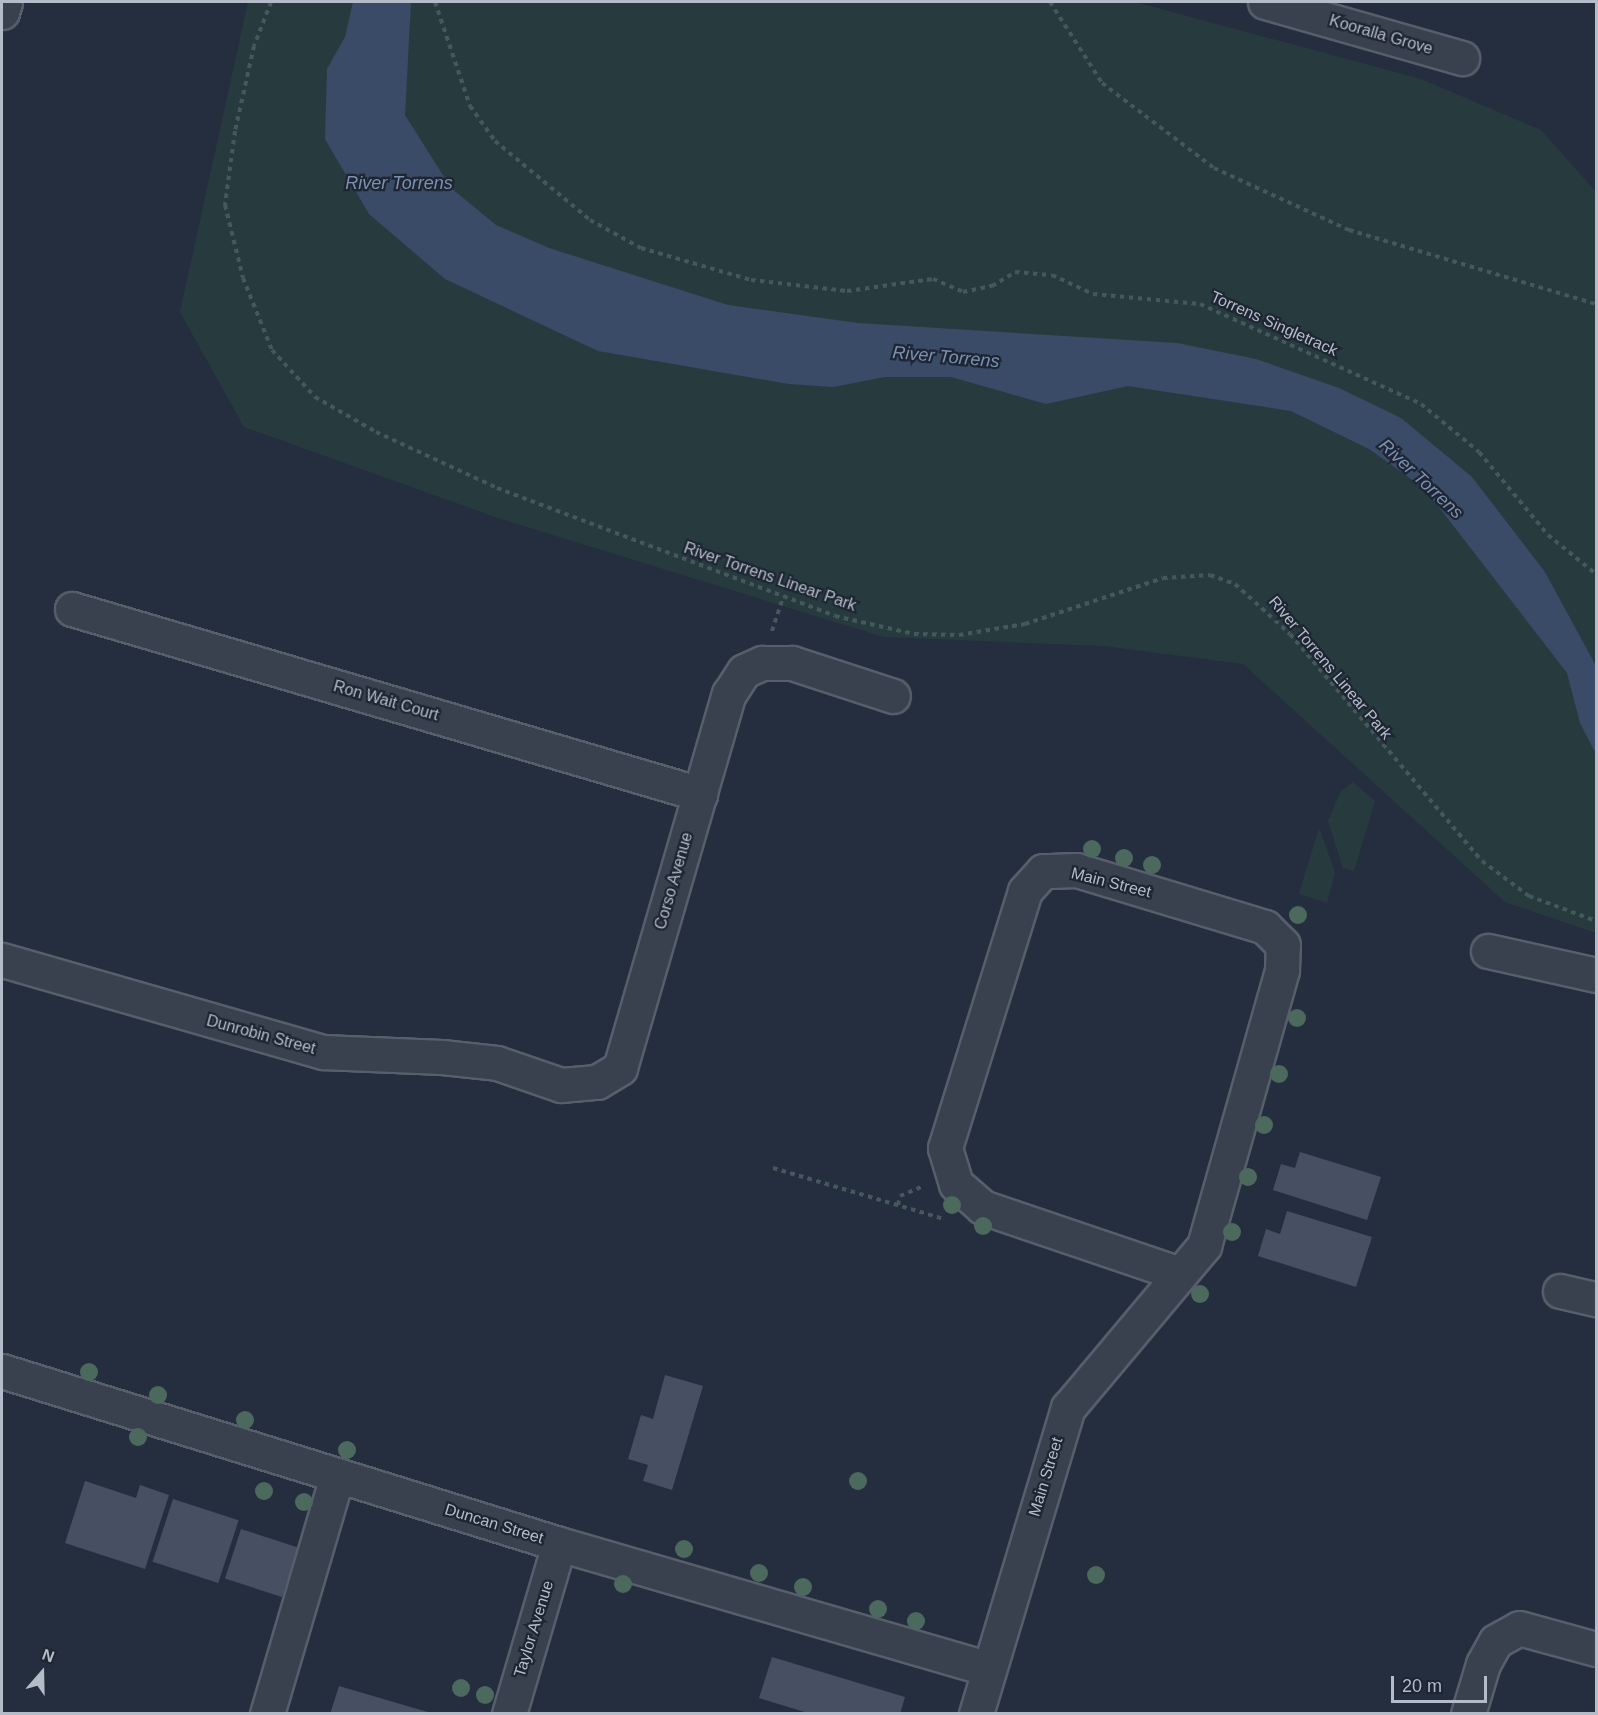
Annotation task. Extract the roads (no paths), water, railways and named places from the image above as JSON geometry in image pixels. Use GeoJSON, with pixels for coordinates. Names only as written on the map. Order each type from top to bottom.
{"type":"FeatureCollection","features":[{"type":"Feature","properties":{"kind":"street"},"geometry":{"type":"LineString","coordinates":[[2,12],[4,2]]}},
{"type":"Feature","properties":{"kind":"street","name":"Kooralla Grove"},"geometry":{"type":"LineString","coordinates":[[1265,2],[1462,58]]}},
{"type":"Feature","properties":{"kind":"street","name":"Ron Wait Court"},"geometry":{"type":"LineString","coordinates":[[72,609],[699,794]]}},
{"type":"Feature","properties":{"kind":"street","name":"Corso Avenue"},"geometry":{"type":"LineString","coordinates":[[597,1082],[620,1068],[729,694],[744,671],[762,663],[792,663],[893,696]]}},
{"type":"Feature","properties":{"kind":"street","name":"Main Street"},"geometry":{"type":"LineString","coordinates":[[976,1713],[1068,1408],[1177,1273],[1204,1246],[1282,970],[1283,945],[1265,927],[1076,870],[1043,871],[1025,891],[945,1148],[956,1184],[981,1207],[1177,1273]]}},
{"type":"Feature","properties":{"kind":"street"},"geometry":{"type":"LineString","coordinates":[[1488,951],[1596,975]]}},
{"type":"Feature","properties":{"kind":"street","name":"Dunrobin Street"},"geometry":{"type":"LineString","coordinates":[[2,960],[322,1052],[497,1063],[561,1085],[597,1082]]}},
{"type":"Feature","properties":{"kind":"street"},"geometry":{"type":"LineString","coordinates":[[1560,1291],[1596,1299]]}},
{"type":"Feature","properties":{"kind":"street","name":"Duncan Street"},"geometry":{"type":"LineString","coordinates":[[2,1371],[559,1544],[989,1669]]}},
{"type":"Feature","properties":{"kind":"street"},"geometry":{"type":"LineString","coordinates":[[267,1713],[337,1476]]}},
{"type":"Feature","properties":{"kind":"street","name":"Taylor Avenue"},"geometry":{"type":"LineString","coordinates":[[508,1713],[559,1544]]}},
{"type":"Feature","properties":{"kind":"street"},"geometry":{"type":"LineString","coordinates":[[1468,1713],[1492,1649],[1519,1628],[1596,1648]]}},
{"type":"Feature","properties":{"kind":"water","name":"River Torrens"},"geometry":{"type":"Polygon","coordinates":[[[353,2],[411,2],[405,115],[451,188],[496,225],[549,248],[728,305],[858,323],[1177,343],[1256,359],[1339,388],[1401,418],[1472,477],[1545,572],[1596,666],[1596,754],[1580,723],[1567,673],[1425,489],[1369,449],[1291,411],[1128,386],[1046,404],[951,377],[885,377],[833,387],[789,384],[598,351],[445,279],[369,214],[325,139],[327,69],[345,37],[353,2]]]}}]}
